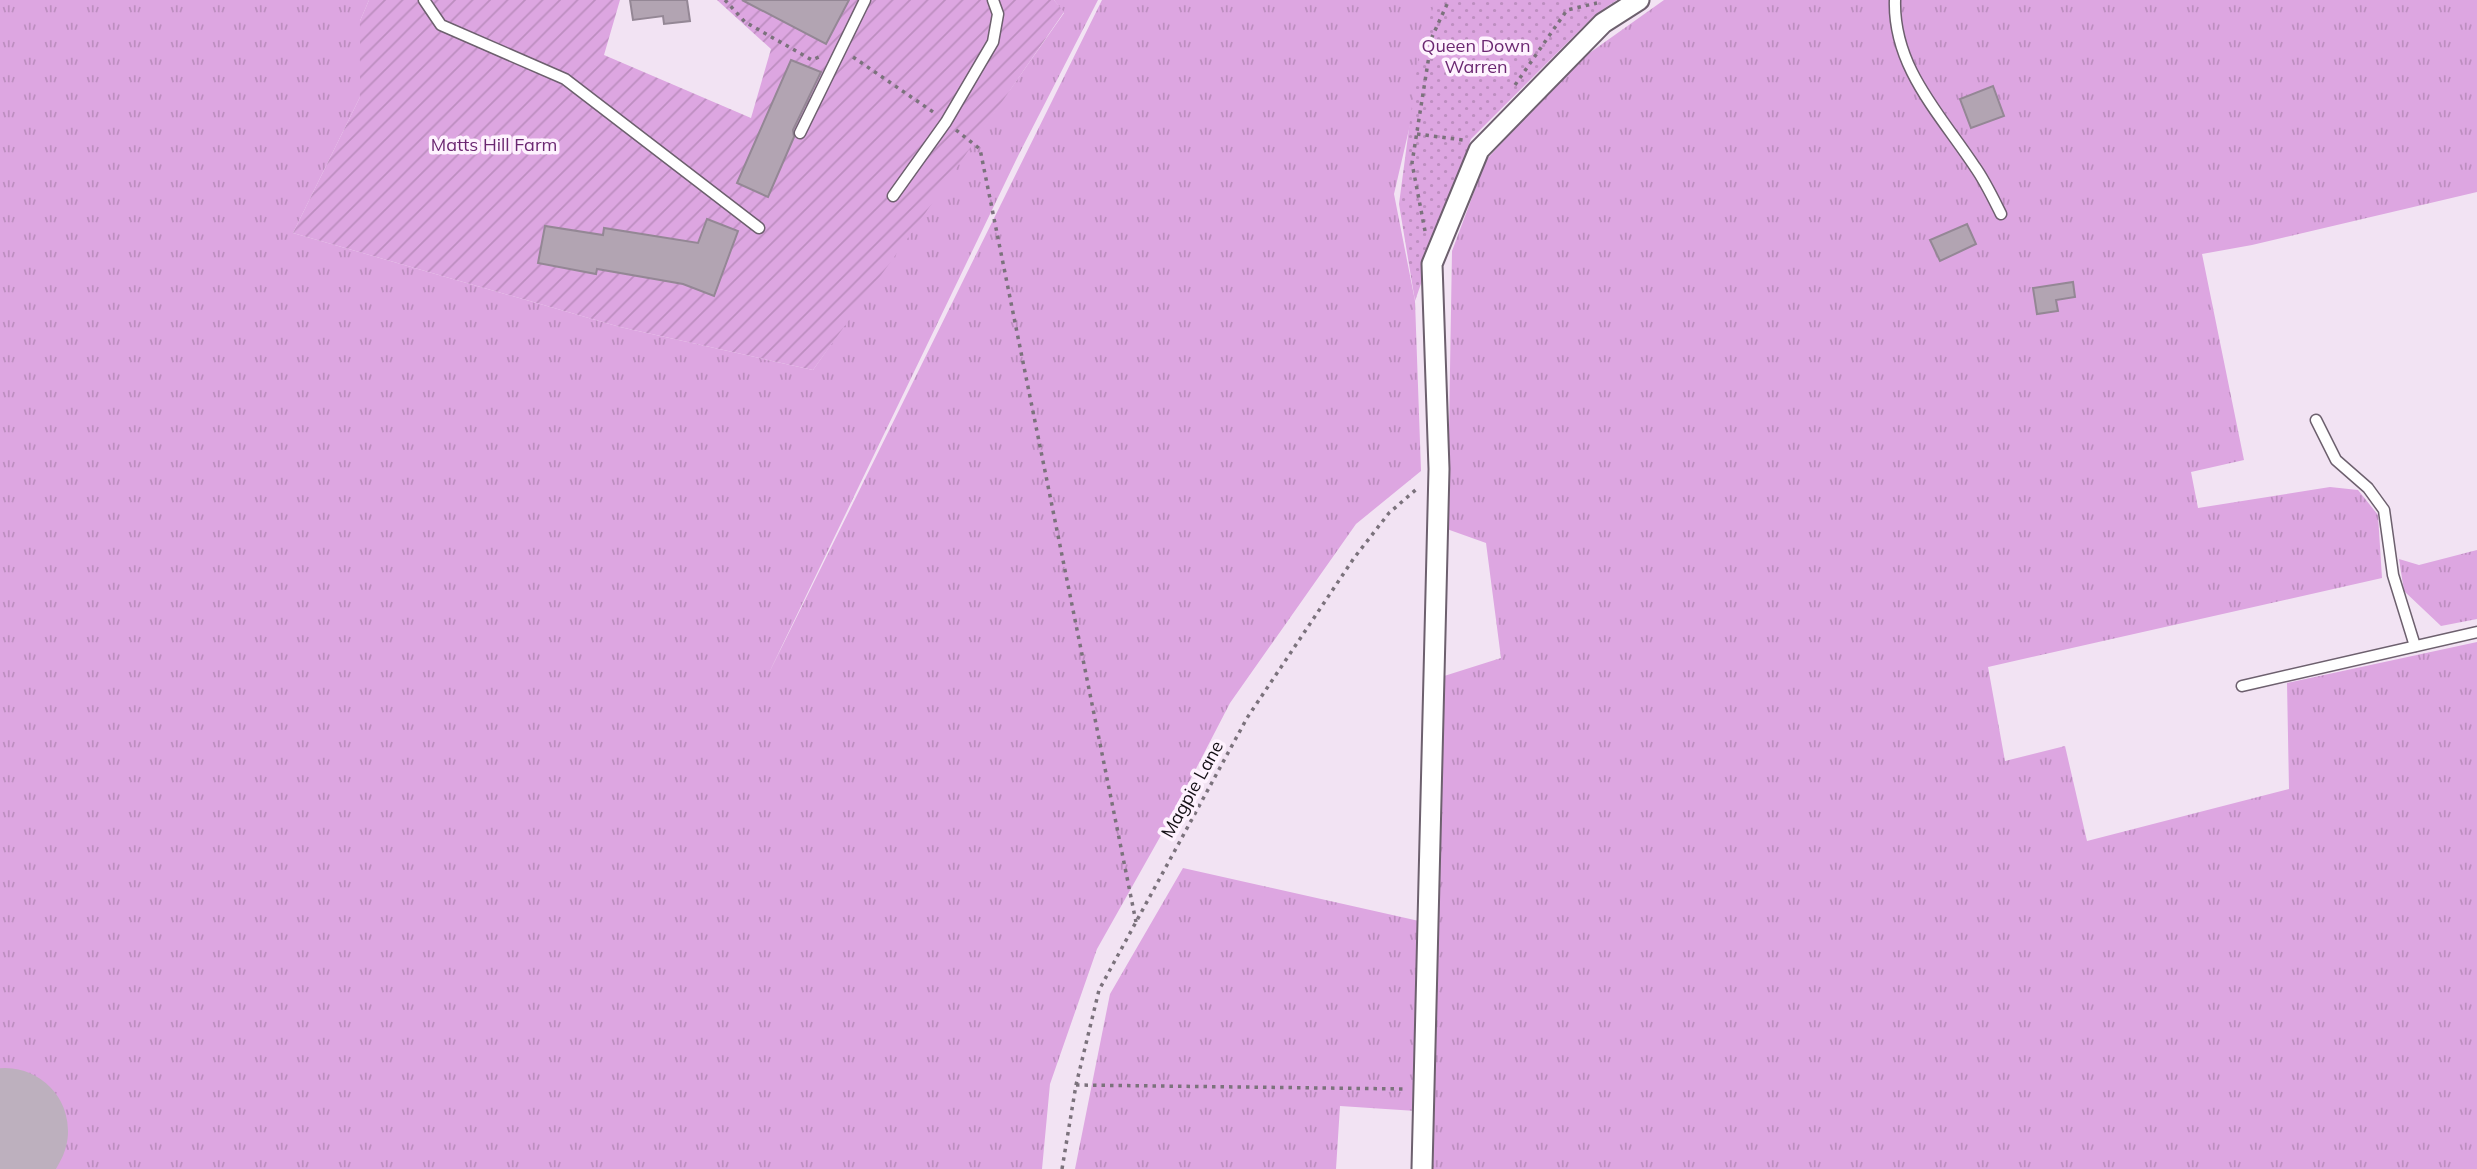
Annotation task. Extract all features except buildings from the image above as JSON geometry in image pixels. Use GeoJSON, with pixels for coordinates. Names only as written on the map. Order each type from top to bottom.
{"type":"FeatureCollection","features":[{"type":"Feature","properties":{"kind":"street"},"geometry":{"type":"LineString","coordinates":[[1422,1169],[1439,469],[1432,264],[1479,149],[1604,23],[1639,0]]}},
{"type":"Feature","properties":{"kind":"lane"},"geometry":{"type":"LineString","coordinates":[[424,0],[441,25],[565,79],[759,228]]}},
{"type":"Feature","properties":{"kind":"lane"},"geometry":{"type":"LineString","coordinates":[[800,133],[865,0]]}},
{"type":"Feature","properties":{"kind":"lane"},"geometry":{"type":"LineString","coordinates":[[893,196],[946,122],[993,42],[998,14],[993,0]]}},
{"type":"Feature","properties":{"kind":"lane"},"geometry":{"type":"LineString","coordinates":[[1895,0],[1894,22],[1905,59],[1977,169],[2001,214]]}},
{"type":"Feature","properties":{"kind":"lane"},"geometry":{"type":"LineString","coordinates":[[2316,420],[2336,460],[2368,488],[2384,510],[2393,575],[2415,646]]}},
{"type":"Feature","properties":{"kind":"lane"},"geometry":{"type":"LineString","coordinates":[[2242,686],[2477,632]]}},
{"type":"Feature","properties":{"kind":"path"},"geometry":{"type":"LineString","coordinates":[[725,0],[745,22],[812,60],[841,48],[981,149],[1136,922]]}},
{"type":"Feature","properties":{"kind":"path"},"geometry":{"type":"LineString","coordinates":[[1432,264],[1412,163],[1432,37],[1449,0]]}},
{"type":"Feature","properties":{"kind":"path"},"geometry":{"type":"LineString","coordinates":[[1512,88],[1567,10],[1604,1]]}},
{"type":"Feature","properties":{"kind":"path"},"geometry":{"type":"LineString","coordinates":[[1416,134],[1461,142],[1471,137]]}},
{"type":"Feature","properties":{"kind":"path","name":"Magpie Lane"},"geometry":{"type":"LineString","coordinates":[[1062,1169],[1076,1085],[1099,990],[1247,718],[1354,558],[1390,513],[1439,469]]}},
{"type":"Feature","properties":{"kind":"path"},"geometry":{"type":"LineString","coordinates":[[1076,1085],[1424,1089]]}},
{"type":"Feature","properties":{"kind":"green space"},"geometry":{"type":"Polygon","coordinates":[[[0,0],[369,0],[360,21],[360,97],[293,233],[620,327],[813,370],[1064,13],[1054,0],[1098,0],[1019,154],[766,679],[1102,0],[1439,0],[1394,194],[1415,301],[1421,471],[1356,524],[1230,703],[1169,821],[1097,949],[1050,1084],[1042,1169],[0,1169],[0,0]]]}},
{"type":"Feature","properties":{"kind":"green space","name":"Matts Hill Farm"},"geometry":{"type":"Polygon","coordinates":[[[369,0],[620,0],[604,55],[751,118],[771,49],[717,0],[1054,0],[1064,12],[813,370],[620,327],[293,233],[360,97],[360,21],[369,0]]]}},
{"type":"Feature","properties":{"kind":"green space","name":"Queen Down Warren"},"geometry":{"type":"Polygon","coordinates":[[[1436,0],[1617,0],[1596,14],[1471,139],[1415,301],[1399,204],[1420,45],[1436,0]]]}},
{"type":"Feature","properties":{"kind":"green space"},"geometry":{"type":"Polygon","coordinates":[[[1664,0],[2477,0],[2477,192],[2252,245],[2202,254],[2244,460],[2191,472],[2198,508],[2330,487],[2358,490],[2378,515],[2382,578],[1988,667],[2005,761],[2065,746],[2087,841],[2289,789],[2287,683],[2477,642],[2477,1169],[1433,1169],[1441,677],[1501,658],[1486,543],[1444,528],[1448,488],[1452,251],[1486,160],[1574,64],[1664,0]]]}},
{"type":"Feature","properties":{"kind":"green space"},"geometry":{"type":"Polygon","coordinates":[[[2477,550],[2477,619],[2441,626],[2404,591],[2399,559],[2419,565],[2477,550]]]}},
{"type":"Feature","properties":{"kind":"green space"},"geometry":{"type":"Polygon","coordinates":[[[1183,868],[1419,921],[1416,1111],[1340,1106],[1336,1169],[1075,1169],[1110,994],[1183,868]]]}},
{"type":"Feature","properties":{"kind":"runway"},"geometry":{"type":"LineString","coordinates":[[0,1140],[5,1131]]}}]}
